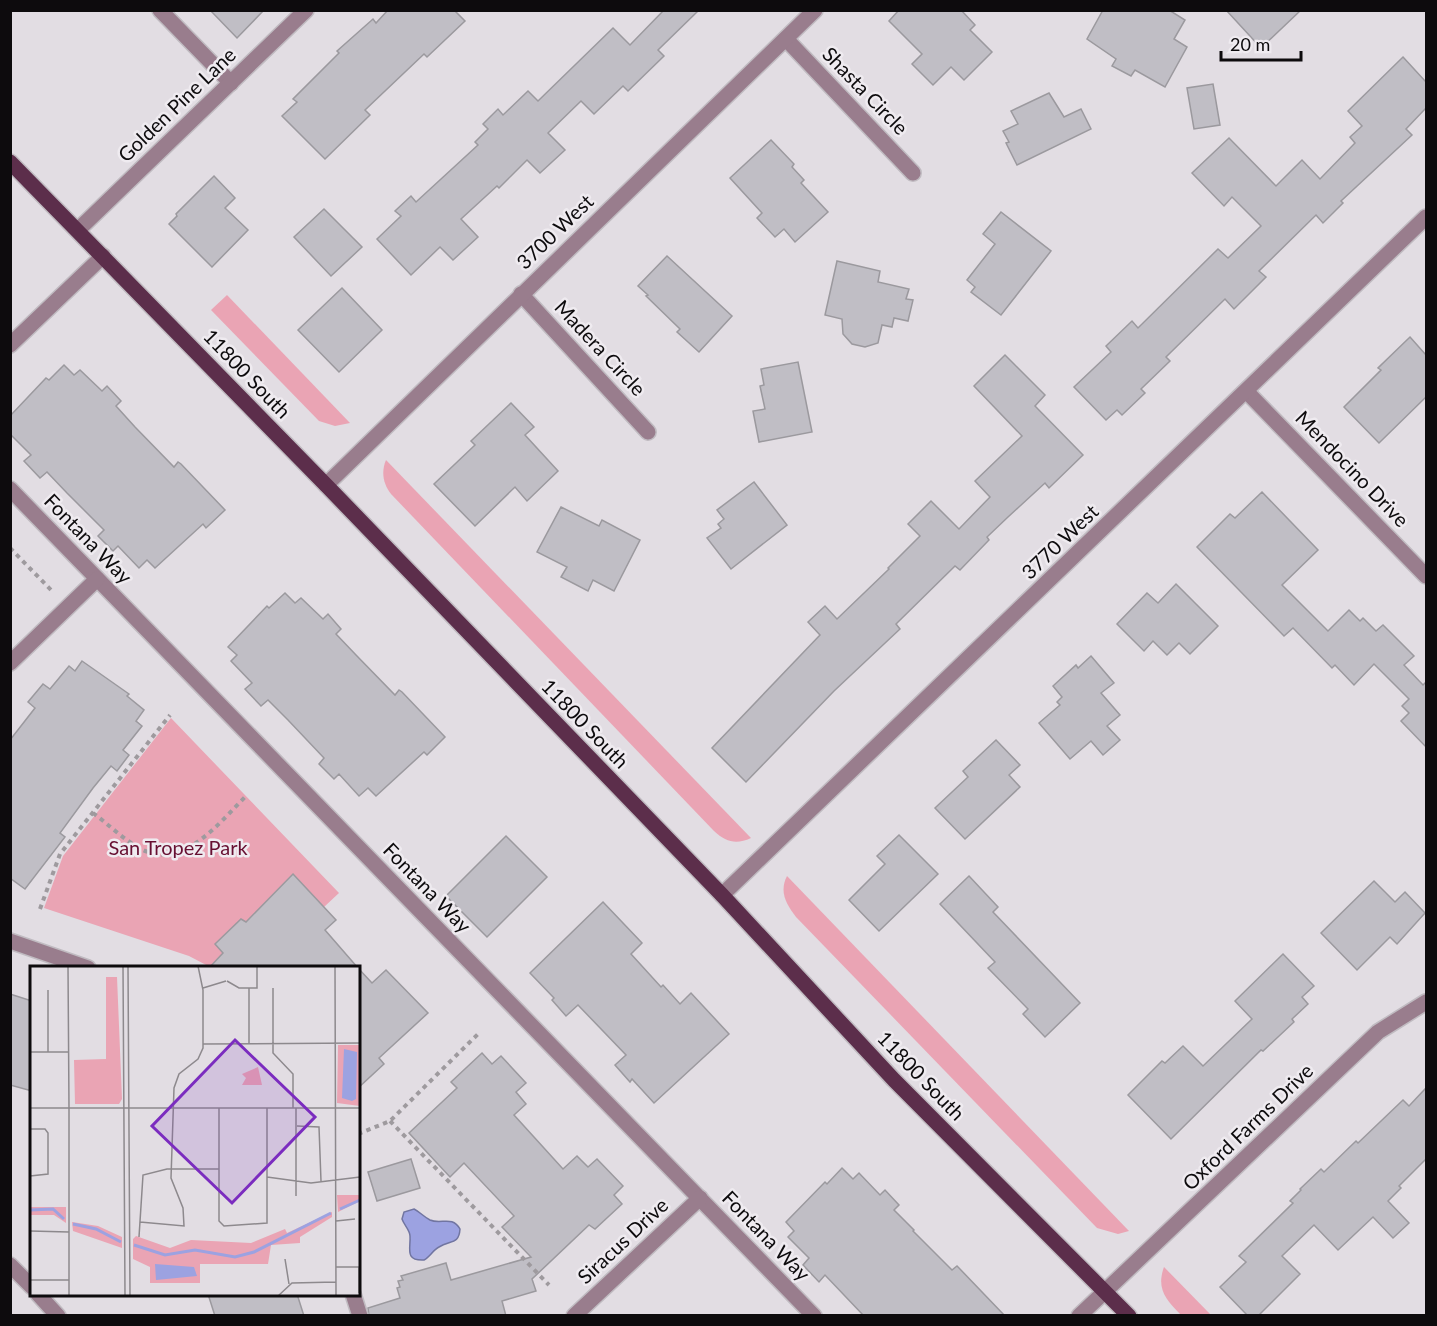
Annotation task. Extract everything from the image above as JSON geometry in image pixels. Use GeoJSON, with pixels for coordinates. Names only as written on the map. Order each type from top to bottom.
{"type":"FeatureCollection","features":[{"type":"Feature","properties":{"kind":"main road","name":"11800 South"},"geometry":{"type":"LineString","coordinates":[[10,162],[722,895],[894,1080],[1129,1316]]}},
{"type":"Feature","properties":{"kind":"street"},"geometry":{"type":"LineString","coordinates":[[160,10],[231,83]]}},
{"type":"Feature","properties":{"kind":"street","name":"Golden Pine Lane"},"geometry":{"type":"LineString","coordinates":[[78,230],[306,10]]}},
{"type":"Feature","properties":{"kind":"street","name":"3700 West"},"geometry":{"type":"LineString","coordinates":[[326,485],[815,10]]}},
{"type":"Feature","properties":{"kind":"street","name":"Shasta Circle"},"geometry":{"type":"LineString","coordinates":[[786,39],[913,173]]}},
{"type":"Feature","properties":{"kind":"street","name":"3770 West"},"geometry":{"type":"LineString","coordinates":[[722,895],[1247,392],[1426,217]]}},
{"type":"Feature","properties":{"kind":"street"},"geometry":{"type":"LineString","coordinates":[[10,345],[103,256]]}},
{"type":"Feature","properties":{"kind":"street","name":"Madera Circle"},"geometry":{"type":"LineString","coordinates":[[521,294],[648,432]]}},
{"type":"Feature","properties":{"kind":"street","name":"Mendocino Drive"},"geometry":{"type":"LineString","coordinates":[[1247,392],[1426,576]]}},
{"type":"Feature","properties":{"kind":"street","name":"Fontana Way"},"geometry":{"type":"LineString","coordinates":[[10,489],[814,1316]]}},
{"type":"Feature","properties":{"kind":"street"},"geometry":{"type":"LineString","coordinates":[[10,663],[97,579]]}},
{"type":"Feature","properties":{"kind":"street"},"geometry":{"type":"LineString","coordinates":[[10,941],[82,966]]}},
{"type":"Feature","properties":{"kind":"street","name":"Oxford Farms Drive"},"geometry":{"type":"LineString","coordinates":[[1079,1316],[1378,1032],[1426,1002]]}},
{"type":"Feature","properties":{"kind":"street","name":"Siracus Drive"},"geometry":{"type":"LineString","coordinates":[[574,1316],[700,1198]]}},
{"type":"Feature","properties":{"kind":"street"},"geometry":{"type":"LineString","coordinates":[[10,1265],[30,1285]]}},
{"type":"Feature","properties":{"kind":"street"},"geometry":{"type":"LineString","coordinates":[[40,1296],[58,1316]]}},
{"type":"Feature","properties":{"kind":"street"},"geometry":{"type":"LineString","coordinates":[[354,1296],[360,1316]]}},
{"type":"Feature","properties":{"kind":"path"},"geometry":{"type":"LineString","coordinates":[[10,548],[56,595]]}},
{"type":"Feature","properties":{"kind":"path"},"geometry":{"type":"LineString","coordinates":[[40,909],[60,854],[170,715]]}},
{"type":"Feature","properties":{"kind":"path"},"geometry":{"type":"LineString","coordinates":[[93,813],[141,849],[154,854],[165,854],[182,850],[198,842],[248,795]]}},
{"type":"Feature","properties":{"kind":"path"},"geometry":{"type":"LineString","coordinates":[[360,1133],[390,1121],[478,1034]]}},
{"type":"Feature","properties":{"kind":"path"},"geometry":{"type":"LineString","coordinates":[[390,1121],[549,1285]]}},
{"type":"Feature","properties":{"kind":"green space"},"geometry":{"type":"Polygon","coordinates":[[[227,295],[350,423],[335,426],[319,421],[211,310],[227,295]]]}},
{"type":"Feature","properties":{"kind":"green space"},"geometry":{"type":"Polygon","coordinates":[[[386,460],[751,838],[731,841],[714,831],[391,494],[384,478],[386,460]]]}},
{"type":"Feature","properties":{"kind":"green space","name":"San Tropez Park"},"geometry":{"type":"Polygon","coordinates":[[[171,718],[339,893],[324,907],[293,874],[246,922],[241,919],[216,944],[223,953],[211,966],[208,966],[189,956],[44,908],[63,856],[171,718]]]}},
{"type":"Feature","properties":{"kind":"green space"},"geometry":{"type":"Polygon","coordinates":[[[787,876],[1129,1231],[1118,1234],[1097,1228],[796,917],[785,898],[784,887],[787,876]]]}},
{"type":"Feature","properties":{"kind":"green space"},"geometry":{"type":"Polygon","coordinates":[[[1164,1267],[1211,1315],[1181,1315],[1176,1310],[1162,1288],[1164,1267]]]}},
{"type":"Feature","properties":{"kind":"water"},"geometry":{"type":"Polygon","coordinates":[[[414,1209],[430,1220],[453,1222],[460,1229],[458,1238],[437,1248],[424,1260],[414,1258],[410,1253],[410,1234],[402,1219],[404,1212],[414,1209]]]}},
{"type":"Feature","properties":{"kind":"building"},"geometry":{"type":"Polygon","coordinates":[[[210,10],[264,10],[237,38],[210,10]]]}},
{"type":"Feature","properties":{"kind":"building"},"geometry":{"type":"Polygon","coordinates":[[[388,10],[454,10],[465,21],[427,57],[424,54],[365,110],[370,115],[325,159],[282,116],[297,102],[293,99],[339,53],[337,51],[373,19],[376,23],[388,10]]]}},
{"type":"Feature","properties":{"kind":"building"},"geometry":{"type":"Polygon","coordinates":[[[664,10],[699,10],[658,50],[664,56],[628,91],[623,86],[594,114],[581,101],[548,133],[565,150],[540,173],[527,160],[499,188],[497,186],[461,219],[478,237],[453,260],[440,247],[411,275],[377,239],[401,216],[395,211],[411,196],[416,202],[478,145],[475,142],[488,129],[483,124],[498,109],[503,115],[528,91],[538,101],[613,28],[630,45],[664,10]]]}},
{"type":"Feature","properties":{"kind":"building"},"geometry":{"type":"Polygon","coordinates":[[[899,10],[961,10],[975,25],[970,30],[992,52],[964,80],[951,67],[933,85],[912,64],[922,54],[889,21],[899,10]]]}},
{"type":"Feature","properties":{"kind":"building"},"geometry":{"type":"Polygon","coordinates":[[[1103,10],[1169,10],[1185,20],[1174,39],[1187,47],[1165,87],[1135,70],[1131,76],[1112,66],[1116,59],[1087,39],[1103,10]]]}},
{"type":"Feature","properties":{"kind":"building"},"geometry":{"type":"Polygon","coordinates":[[[1226,10],[1301,10],[1261,48],[1226,10]]]}},
{"type":"Feature","properties":{"kind":"building"},"geometry":{"type":"Polygon","coordinates":[[[1403,57],[1426,82],[1426,108],[1406,129],[1412,135],[1341,201],[1343,203],[1323,223],[1316,215],[1259,271],[1266,277],[1234,309],[1225,299],[1166,357],[1170,361],[1141,389],[1145,393],[1122,415],[1117,410],[1106,420],[1074,387],[1111,352],[1106,346],[1132,321],[1138,328],[1218,249],[1228,258],[1261,226],[1232,197],[1224,206],[1192,173],[1229,138],[1276,186],[1302,160],[1320,179],[1355,143],[1350,137],[1362,126],[1348,111],[1403,57]]]}},
{"type":"Feature","properties":{"kind":"building"},"geometry":{"type":"Polygon","coordinates":[[[1213,84],[1220,125],[1194,129],[1187,88],[1213,84]]]}},
{"type":"Feature","properties":{"kind":"building"},"geometry":{"type":"Polygon","coordinates":[[[1049,93],[1064,117],[1081,109],[1091,129],[1017,165],[1003,131],[1018,124],[1011,111],[1049,93]]]}},
{"type":"Feature","properties":{"kind":"building"},"geometry":{"type":"Polygon","coordinates":[[[771,140],[794,164],[792,167],[804,180],[801,183],[828,212],[795,242],[784,229],[775,237],[757,218],[762,213],[730,178],[771,140]]]}},
{"type":"Feature","properties":{"kind":"building"},"geometry":{"type":"Polygon","coordinates":[[[214,176],[235,198],[225,208],[248,230],[212,267],[169,224],[214,176]]]}},
{"type":"Feature","properties":{"kind":"building"},"geometry":{"type":"Polygon","coordinates":[[[324,209],[362,247],[331,276],[294,237],[324,209]]]}},
{"type":"Feature","properties":{"kind":"building"},"geometry":{"type":"Polygon","coordinates":[[[1001,212],[1051,251],[1001,315],[971,292],[975,287],[967,280],[995,244],[983,234],[1001,212]]]}},
{"type":"Feature","properties":{"kind":"building"},"geometry":{"type":"Polygon","coordinates":[[[667,256],[732,316],[699,352],[677,332],[680,329],[638,286],[667,256]]]}},
{"type":"Feature","properties":{"kind":"building"},"geometry":{"type":"Polygon","coordinates":[[[837,261],[880,271],[878,282],[909,289],[906,299],[913,300],[908,321],[894,318],[892,327],[882,325],[878,343],[865,347],[852,344],[843,334],[842,319],[825,315],[837,261]]]}},
{"type":"Feature","properties":{"kind":"building"},"geometry":{"type":"Polygon","coordinates":[[[342,288],[382,330],[339,372],[298,330],[342,288]]]}},
{"type":"Feature","properties":{"kind":"building"},"geometry":{"type":"Polygon","coordinates":[[[1410,337],[1426,355],[1426,397],[1379,443],[1344,407],[1381,370],[1378,368],[1410,337]]]}},
{"type":"Feature","properties":{"kind":"building"},"geometry":{"type":"Polygon","coordinates":[[[1005,355],[1045,395],[1035,406],[1083,455],[1049,488],[1045,483],[1008,517],[987,537],[989,540],[960,570],[955,566],[896,624],[900,629],[834,691],[746,782],[712,748],[820,635],[808,622],[825,606],[837,619],[889,569],[920,536],[908,524],[931,501],[959,529],[990,497],[975,481],[1022,436],[974,386],[1005,355]]]}},
{"type":"Feature","properties":{"kind":"building"},"geometry":{"type":"Polygon","coordinates":[[[798,362],[812,432],[759,442],[753,411],[765,409],[760,386],[764,385],[761,369],[798,362]]]}},
{"type":"Feature","properties":{"kind":"building"},"geometry":{"type":"Polygon","coordinates":[[[64,365],[74,375],[80,370],[102,391],[107,386],[121,401],[116,406],[135,427],[174,467],[178,462],[181,464],[225,510],[206,528],[203,524],[155,568],[147,560],[139,568],[118,546],[113,551],[98,536],[104,530],[47,472],[40,478],[24,461],[31,455],[10,434],[10,416],[46,378],[49,380],[64,365]]]}},
{"type":"Feature","properties":{"kind":"building"},"geometry":{"type":"Polygon","coordinates":[[[511,403],[534,427],[525,435],[558,471],[527,501],[515,487],[475,526],[434,484],[475,445],[471,441],[511,403]]]}},
{"type":"Feature","properties":{"kind":"building"},"geometry":{"type":"Polygon","coordinates":[[[754,482],[787,525],[731,569],[707,538],[721,528],[718,524],[724,519],[717,510],[754,482]]]}},
{"type":"Feature","properties":{"kind":"building"},"geometry":{"type":"Polygon","coordinates":[[[1262,492],[1318,550],[1282,585],[1328,631],[1349,610],[1360,621],[1363,618],[1376,631],[1383,625],[1414,656],[1404,665],[1423,685],[1426,682],[1426,747],[1401,721],[1409,713],[1402,706],[1409,699],[1374,664],[1354,685],[1335,665],[1332,668],[1293,628],[1284,636],[1197,547],[1230,514],[1235,518],[1262,492]]]}},
{"type":"Feature","properties":{"kind":"building"},"geometry":{"type":"Polygon","coordinates":[[[561,507],[599,526],[602,520],[640,540],[614,591],[593,580],[588,591],[561,577],[567,567],[537,552],[561,507]]]}},
{"type":"Feature","properties":{"kind":"building"},"geometry":{"type":"Polygon","coordinates":[[[1176,584],[1218,626],[1190,654],[1179,643],[1167,655],[1153,641],[1144,651],[1117,624],[1147,593],[1158,603],[1176,584]]]}},
{"type":"Feature","properties":{"kind":"building"},"geometry":{"type":"Polygon","coordinates":[[[285,593],[295,603],[301,598],[323,619],[328,614],[341,629],[336,634],[395,695],[399,690],[402,692],[445,737],[427,755],[424,752],[376,796],[368,788],[359,796],[339,774],[334,779],[319,764],[324,758],[288,720],[268,700],[261,706],[245,689],[252,683],[231,661],[237,655],[228,647],[267,606],[269,608],[285,593]]]}},
{"type":"Feature","properties":{"kind":"building"},"geometry":{"type":"Polygon","coordinates":[[[1091,656],[1114,683],[1101,693],[1120,715],[1107,726],[1120,740],[1103,755],[1091,741],[1070,759],[1039,723],[1060,705],[1057,702],[1062,697],[1053,686],[1076,665],[1078,668],[1091,656]]]}},
{"type":"Feature","properties":{"kind":"building"},"geometry":{"type":"Polygon","coordinates":[[[82,661],[129,694],[127,696],[144,710],[136,721],[142,726],[123,750],[129,755],[117,771],[111,766],[93,788],[60,833],[65,837],[25,889],[10,878],[10,740],[35,708],[28,702],[43,684],[50,689],[69,666],[75,671],[82,661]]]}},
{"type":"Feature","properties":{"kind":"building"},"geometry":{"type":"Polygon","coordinates":[[[996,740],[1020,765],[1009,775],[1020,787],[965,839],[935,808],[968,777],[963,771],[996,740]]]}},
{"type":"Feature","properties":{"kind":"building"},"geometry":{"type":"Polygon","coordinates":[[[899,835],[938,874],[879,931],[849,900],[885,864],[877,856],[899,835]]]}},
{"type":"Feature","properties":{"kind":"building"},"geometry":{"type":"Polygon","coordinates":[[[506,836],[547,877],[487,937],[446,896],[506,836]]]}},
{"type":"Feature","properties":{"kind":"building"},"geometry":{"type":"Polygon","coordinates":[[[293,874],[336,920],[325,930],[356,966],[211,966],[223,953],[215,944],[241,919],[246,922],[293,874]]]}},
{"type":"Feature","properties":{"kind":"building"},"geometry":{"type":"Polygon","coordinates":[[[969,876],[998,907],[993,912],[1080,1003],[1045,1037],[1023,1014],[1028,1009],[988,968],[995,962],[940,904],[969,876]]]}},
{"type":"Feature","properties":{"kind":"building"},"geometry":{"type":"Polygon","coordinates":[[[1374,881],[1395,902],[1405,892],[1425,913],[1397,944],[1390,937],[1357,970],[1321,933],[1374,881]]]}},
{"type":"Feature","properties":{"kind":"building"},"geometry":{"type":"Polygon","coordinates":[[[603,902],[642,943],[631,954],[661,987],[663,985],[680,1004],[691,993],[729,1034],[654,1103],[632,1079],[630,1082],[615,1065],[626,1055],[578,1005],[566,1016],[552,1000],[554,998],[530,973],[603,902]]]}},
{"type":"Feature","properties":{"kind":"building"},"geometry":{"type":"Polygon","coordinates":[[[1283,954],[1314,986],[1302,997],[1308,1004],[1292,1019],[1294,1022],[1263,1051],[1261,1050],[1171,1139],[1128,1095],[1162,1061],[1165,1063],[1183,1046],[1203,1066],[1252,1019],[1235,1001],[1283,954]]]}},
{"type":"Feature","properties":{"kind":"building"},"geometry":{"type":"Polygon","coordinates":[[[360,970],[372,983],[386,970],[428,1013],[379,1058],[384,1064],[360,1086],[360,970]]]}},
{"type":"Feature","properties":{"kind":"building"},"geometry":{"type":"Polygon","coordinates":[[[10,994],[30,1000],[30,1090],[10,1085],[10,994]]]}},
{"type":"Feature","properties":{"kind":"building"},"geometry":{"type":"Polygon","coordinates":[[[482,1053],[492,1064],[501,1056],[526,1083],[516,1092],[526,1104],[514,1115],[563,1169],[577,1156],[588,1167],[597,1159],[623,1186],[614,1195],[622,1204],[595,1229],[589,1225],[532,1279],[536,1291],[502,1301],[506,1316],[369,1316],[368,1308],[400,1298],[397,1288],[400,1287],[398,1281],[403,1280],[401,1276],[446,1263],[451,1280],[531,1257],[502,1227],[514,1216],[464,1163],[450,1177],[409,1133],[457,1088],[451,1082],[482,1053]]]}},
{"type":"Feature","properties":{"kind":"building"},"geometry":{"type":"Polygon","coordinates":[[[1426,1088],[1426,1159],[1399,1186],[1401,1188],[1388,1201],[1409,1223],[1393,1238],[1373,1217],[1338,1250],[1314,1225],[1282,1256],[1300,1274],[1258,1316],[1248,1316],[1220,1287],[1246,1262],[1239,1256],[1293,1203],[1290,1201],[1321,1169],[1324,1172],[1403,1100],[1409,1106],[1426,1088]]]}},
{"type":"Feature","properties":{"kind":"building"},"geometry":{"type":"Polygon","coordinates":[[[411,1159],[420,1188],[377,1201],[368,1172],[411,1159]]]}},
{"type":"Feature","properties":{"kind":"building"},"geometry":{"type":"Polygon","coordinates":[[[842,1168],[853,1179],[859,1173],[880,1195],[885,1190],[899,1205],[894,1210],[913,1231],[952,1270],[957,1266],[1005,1316],[864,1316],[825,1275],[819,1282],[803,1265],[809,1258],[788,1237],[794,1231],[786,1222],[842,1168]]]}},
{"type":"Feature","properties":{"kind":"building"},"geometry":{"type":"Polygon","coordinates":[[[209,1296],[298,1296],[304,1316],[215,1316],[209,1296]]]}}]}
